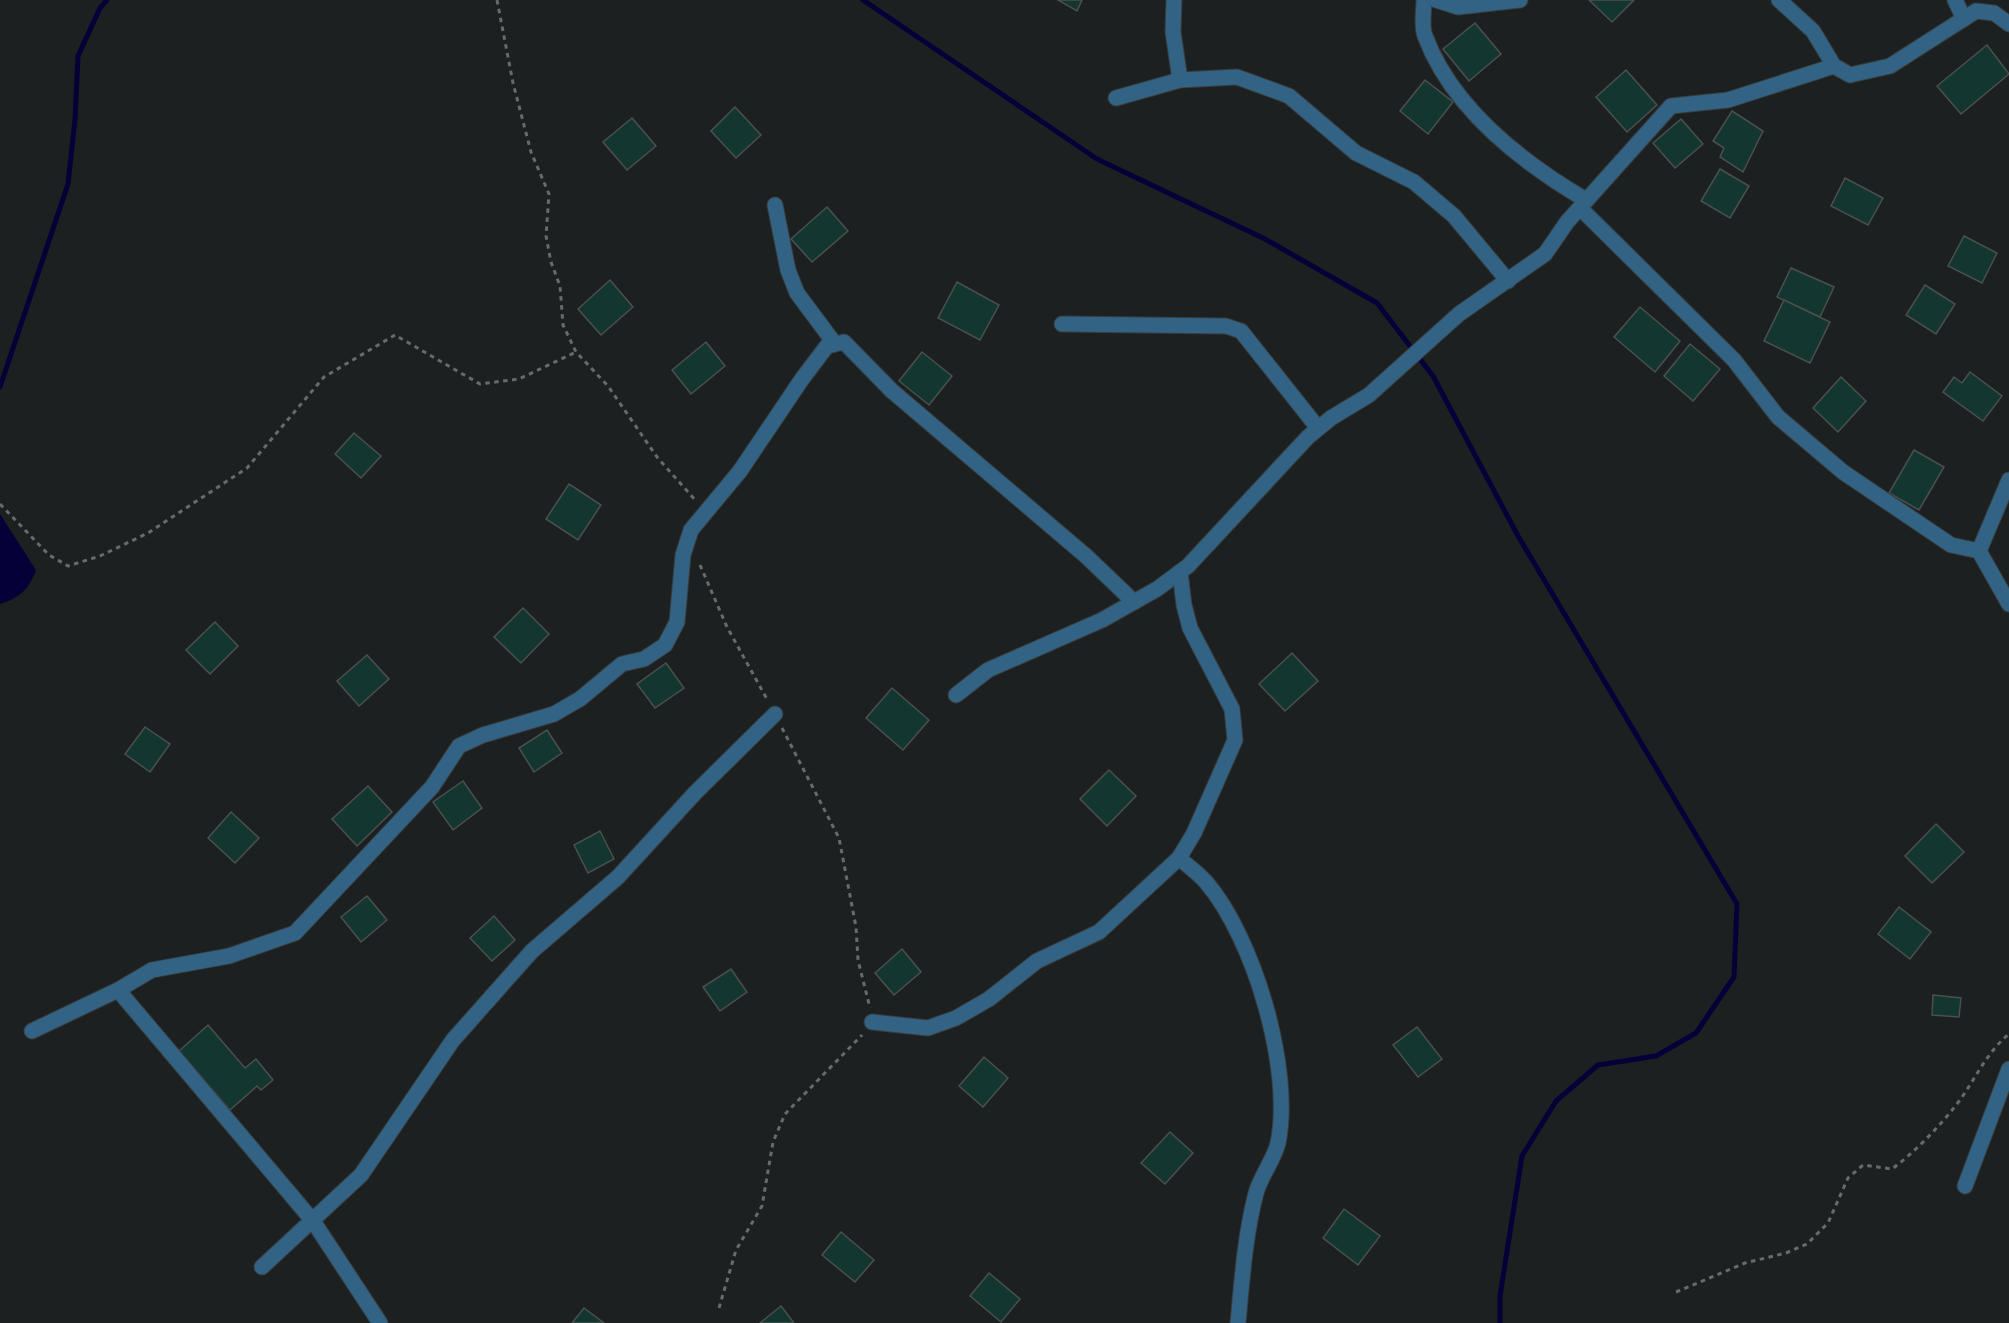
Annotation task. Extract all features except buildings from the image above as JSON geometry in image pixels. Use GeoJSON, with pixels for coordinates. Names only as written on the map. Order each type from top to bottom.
{"type":"FeatureCollection","features":[{"type":"Feature","properties":{"kind":"street"},"geometry":{"type":"LineString","coordinates":[[1174,0],[1173,32],[1180,80]]}},
{"type":"Feature","properties":{"kind":"street"},"geometry":{"type":"LineString","coordinates":[[1424,0],[1424,34],[1439,63],[1468,106],[1516,153],[1583,204],[1734,360],[1778,417],[1843,472],[1951,545],[1979,551],[2009,604]]}},
{"type":"Feature","properties":{"kind":"street"},"geometry":{"type":"LineString","coordinates":[[1436,0],[1458,7],[1520,0]]}},
{"type":"Feature","properties":{"kind":"street"},"geometry":{"type":"LineString","coordinates":[[1779,0],[1813,31],[1834,66],[1850,75],[1890,66],[1976,11],[1994,13],[2009,24]]}},
{"type":"Feature","properties":{"kind":"street"},"geometry":{"type":"LineString","coordinates":[[1955,0],[1964,19]]}},
{"type":"Feature","properties":{"kind":"street"},"geometry":{"type":"LineString","coordinates":[[956,695],[988,670],[1045,647],[1134,602],[1157,590],[1180,572],[1230,524],[1272,473],[1318,428],[1369,394],[1402,368],[1459,314],[1545,254],[1583,204],[1671,106],[1728,100],[1834,66]]}},
{"type":"Feature","properties":{"kind":"street"},"geometry":{"type":"LineString","coordinates":[[1116,98],[1180,80],[1237,77],[1289,96],[1356,153],[1414,182],[1454,216],[1509,281]]}},
{"type":"Feature","properties":{"kind":"street"},"geometry":{"type":"LineString","coordinates":[[775,205],[788,270],[797,293],[835,344]]}},
{"type":"Feature","properties":{"kind":"street"},"geometry":{"type":"LineString","coordinates":[[1062,324],[1226,326],[1241,331],[1318,428]]}},
{"type":"Feature","properties":{"kind":"street"},"geometry":{"type":"LineString","coordinates":[[32,1031],[118,990],[152,970],[229,956],[295,933],[432,787],[459,746],[483,735],[554,714],[580,699],[622,664],[644,659],[665,645],[677,622],[683,555],[691,530],[741,471],[827,346],[844,342],[892,391],[1086,556],[1134,602]]}},
{"type":"Feature","properties":{"kind":"street"},"geometry":{"type":"LineString","coordinates":[[1979,551],[2009,480]]}},
{"type":"Feature","properties":{"kind":"street"},"geometry":{"type":"LineString","coordinates":[[873,1022],[928,1028],[956,1018],[989,999],[1037,961],[1099,932],[1179,858],[1194,834],[1235,740],[1232,709],[1190,628],[1184,605],[1180,572]]}},
{"type":"Feature","properties":{"kind":"street"},"geometry":{"type":"LineString","coordinates":[[262,1267],[361,1175],[453,1040],[532,951],[618,877],[696,793],[775,714]]}},
{"type":"Feature","properties":{"kind":"street"},"geometry":{"type":"LineString","coordinates":[[1179,858],[1206,882],[1225,910],[1250,961],[1276,1046],[1283,1097],[1278,1144],[1256,1191],[1247,1242],[1238,1323]]}},
{"type":"Feature","properties":{"kind":"street"},"geometry":{"type":"LineString","coordinates":[[118,990],[313,1221],[380,1323]]}},
{"type":"Feature","properties":{"kind":"street"},"geometry":{"type":"LineString","coordinates":[[1965,1186],[2009,1069]]}},
{"type":"Feature","properties":{"kind":"path"},"geometry":{"type":"LineString","coordinates":[[497,0],[513,83],[531,152],[549,194],[546,236],[550,262],[560,286],[563,325],[576,352],[608,386],[657,457],[707,513]]}},
{"type":"Feature","properties":{"kind":"path"},"geometry":{"type":"LineString","coordinates":[[0,504],[49,555],[68,566],[100,556],[148,533],[247,468],[324,377],[395,335],[480,384],[519,379],[576,352]]}},
{"type":"Feature","properties":{"kind":"path"},"geometry":{"type":"LineString","coordinates":[[688,539],[727,627],[839,838],[856,927],[858,960],[873,1022],[854,1045],[785,1114],[773,1142],[762,1206],[736,1250],[719,1308]]}},
{"type":"Feature","properties":{"kind":"path"},"geometry":{"type":"LineString","coordinates":[[1676,1292],[1745,1263],[1785,1253],[1807,1244],[1828,1223],[1848,1178],[1863,1165],[1892,1169],[1914,1152],[1957,1104],[1995,1046],[2009,1034]]}},
{"type":"Feature","properties":{"kind":"shaded area"},"geometry":{"type":"Polygon","coordinates":[[[0,514],[36,570],[23,592],[0,604],[0,514]]]}},
{"type":"Feature","properties":{"kind":"waterway"},"geometry":{"type":"LineString","coordinates":[[0,387],[68,184],[75,120],[78,56],[100,8],[107,0]]}},
{"type":"Feature","properties":{"kind":"waterway"},"geometry":{"type":"LineString","coordinates":[[863,0],[1097,159],[1265,239],[1377,303],[1433,376],[1518,536],[1737,904],[1734,977],[1696,1033],[1656,1056],[1598,1065],[1556,1101],[1522,1156],[1500,1296],[1500,1323]]}}]}
